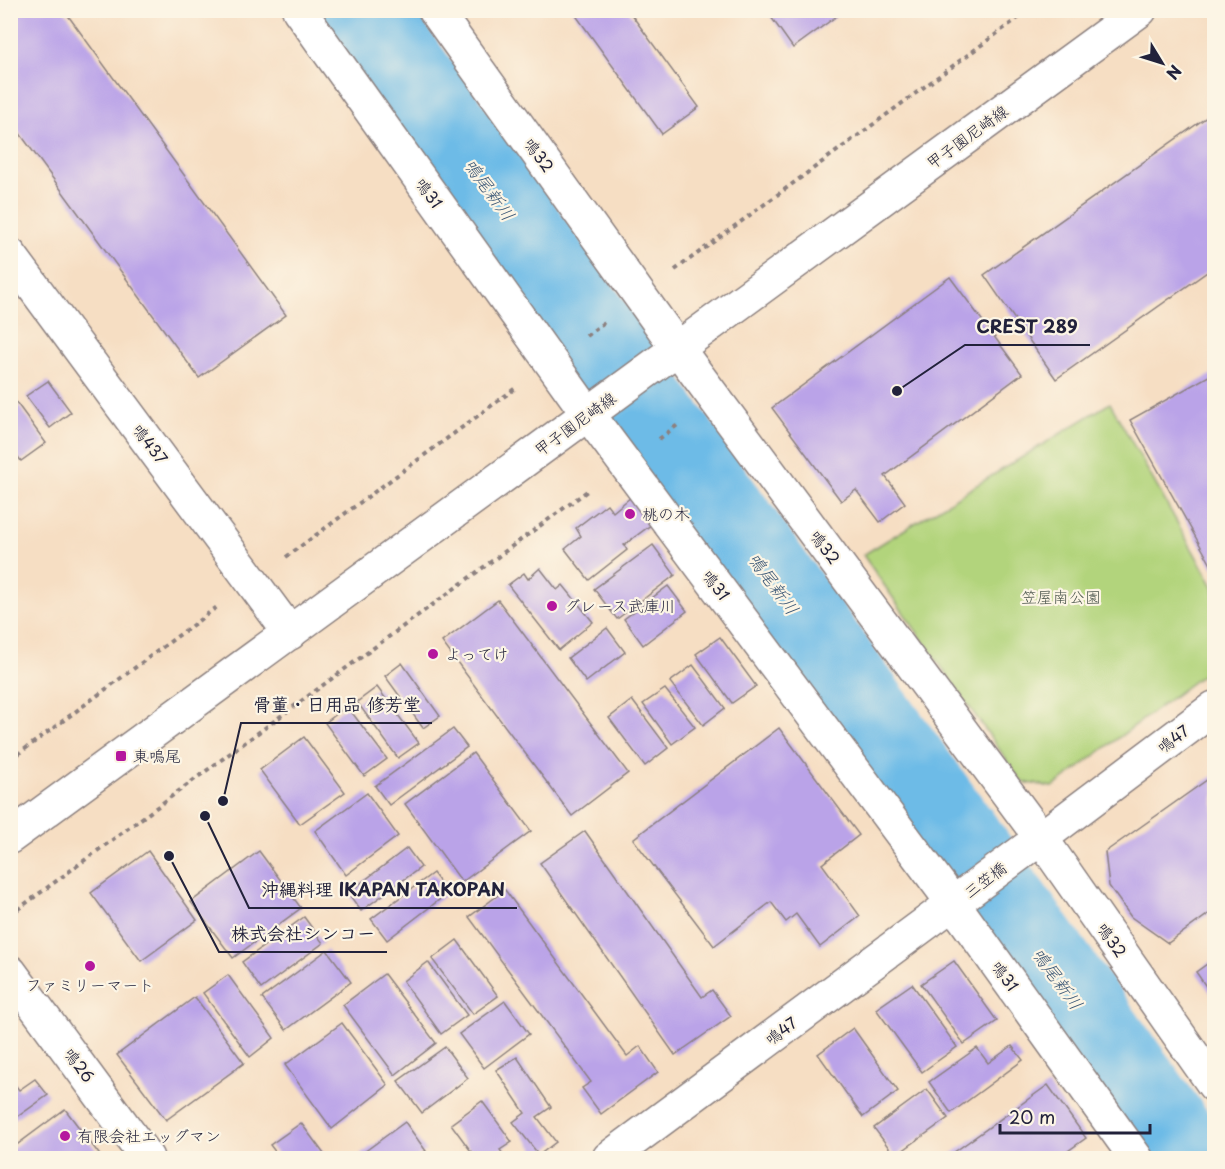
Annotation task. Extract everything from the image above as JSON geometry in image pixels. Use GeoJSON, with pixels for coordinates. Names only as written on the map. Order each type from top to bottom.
{"type":"FeatureCollection","features":[{"type":"Feature","properties":{"kind":"street","name":"鳴31"},"geometry":{"type":"LineString","coordinates":[[299,10],[598,407],[631,459],[1136,1158]]}},
{"type":"Feature","properties":{"kind":"street","name":"鳴32"},"geometry":{"type":"LineString","coordinates":[[435,10],[629,304],[1028,848],[1215,1085]]}},
{"type":"Feature","properties":{"kind":"street","name":"甲子園尼崎線"},"geometry":{"type":"LineString","coordinates":[[10,837],[1140,10]]}},
{"type":"Feature","properties":{"kind":"street","name":"鳴437"},"geometry":{"type":"LineString","coordinates":[[10,255],[290,633]]}},
{"type":"Feature","properties":{"kind":"street","name":"鳴47"},"geometry":{"type":"LineString","coordinates":[[1028,848],[1215,708]]}},
{"type":"Feature","properties":{"kind":"street","name":"三笠橋"},"geometry":{"type":"LineString","coordinates":[[953,903],[1028,848]]}},
{"type":"Feature","properties":{"kind":"street","name":"鳴47"},"geometry":{"type":"LineString","coordinates":[[609,1158],[953,903]]}},
{"type":"Feature","properties":{"kind":"street","name":"鳴26"},"geometry":{"type":"LineString","coordinates":[[10,972],[147,1158]]}},
{"type":"Feature","properties":{"kind":"path"},"geometry":{"type":"LineString","coordinates":[[582,339],[1029,10]]}},
{"type":"Feature","properties":{"kind":"path"},"geometry":{"type":"LineString","coordinates":[[10,915],[683,421]]}},
{"type":"Feature","properties":{"kind":"green space","name":"笠屋南公園"},"geometry":{"type":"Polygon","coordinates":[[[1110,403],[1214,588],[1214,666],[1053,787],[1022,782],[863,555],[1110,403]]]}},
{"type":"Feature","properties":{"kind":"building"},"geometry":{"type":"Polygon","coordinates":[[[10,10],[64,10],[286,315],[199,378],[10,120],[10,10]]]}},
{"type":"Feature","properties":{"kind":"building"},"geometry":{"type":"Polygon","coordinates":[[[572,10],[628,10],[699,107],[662,134],[572,10]]]}},
{"type":"Feature","properties":{"kind":"building"},"geometry":{"type":"Polygon","coordinates":[[[766,10],[845,10],[793,48],[766,10]]]}},
{"type":"Feature","properties":{"kind":"building"},"geometry":{"type":"Polygon","coordinates":[[[1214,112],[1214,267],[1056,379],[984,275],[1214,112]]]}},
{"type":"Feature","properties":{"kind":"building"},"geometry":{"type":"Polygon","coordinates":[[[950,277],[1022,374],[885,476],[905,503],[880,522],[856,490],[841,501],[772,408],[950,277]]]}},
{"type":"Feature","properties":{"kind":"building"},"geometry":{"type":"Polygon","coordinates":[[[1214,373],[1214,570],[1130,420],[1214,373]]]}},
{"type":"Feature","properties":{"kind":"building"},"geometry":{"type":"Polygon","coordinates":[[[48,381],[71,412],[50,428],[26,396],[48,381]]]}},
{"type":"Feature","properties":{"kind":"building"},"geometry":{"type":"Polygon","coordinates":[[[16,402],[46,443],[21,461],[10,446],[10,406],[16,402]]]}},
{"type":"Feature","properties":{"kind":"building"},"geometry":{"type":"Polygon","coordinates":[[[631,497],[652,524],[624,545],[627,550],[589,580],[565,549],[581,536],[576,528],[607,504],[613,512],[631,497]]]}},
{"type":"Feature","properties":{"kind":"building"},"geometry":{"type":"Polygon","coordinates":[[[653,545],[675,575],[617,619],[594,589],[653,545]]]}},
{"type":"Feature","properties":{"kind":"building","name":"グレース武庫川"},"geometry":{"type":"Polygon","coordinates":[[[540,568],[557,590],[563,585],[593,622],[559,650],[508,585],[524,573],[528,579],[540,568]]]}},
{"type":"Feature","properties":{"kind":"building"},"geometry":{"type":"Polygon","coordinates":[[[668,586],[687,611],[643,645],[624,619],[668,586]]]}},
{"type":"Feature","properties":{"kind":"building"},"geometry":{"type":"Polygon","coordinates":[[[498,600],[628,773],[572,816],[442,642],[498,600]]]}},
{"type":"Feature","properties":{"kind":"building"},"geometry":{"type":"Polygon","coordinates":[[[607,628],[625,652],[586,682],[568,658],[607,628]]]}},
{"type":"Feature","properties":{"kind":"building"},"geometry":{"type":"Polygon","coordinates":[[[720,637],[756,686],[732,703],[696,654],[720,637]]]}},
{"type":"Feature","properties":{"kind":"building"},"geometry":{"type":"Polygon","coordinates":[[[402,663],[440,716],[423,728],[385,676],[402,663]]]}},
{"type":"Feature","properties":{"kind":"building"},"geometry":{"type":"Polygon","coordinates":[[[693,665],[725,708],[703,725],[670,682],[693,665]]]}},
{"type":"Feature","properties":{"kind":"building"},"geometry":{"type":"Polygon","coordinates":[[[377,687],[419,743],[398,758],[357,702],[377,687]]]}},
{"type":"Feature","properties":{"kind":"building"},"geometry":{"type":"Polygon","coordinates":[[[665,689],[695,727],[672,744],[643,704],[665,689]]]}},
{"type":"Feature","properties":{"kind":"building"},"geometry":{"type":"Polygon","coordinates":[[[632,700],[668,748],[645,766],[609,718],[632,700]]]}},
{"type":"Feature","properties":{"kind":"building"},"geometry":{"type":"Polygon","coordinates":[[[347,706],[387,759],[364,776],[325,723],[347,706]]]}},
{"type":"Feature","properties":{"kind":"building"},"geometry":{"type":"Polygon","coordinates":[[[779,728],[859,835],[822,864],[860,916],[820,947],[796,914],[786,922],[771,902],[714,946],[633,839],[779,728]]]}},
{"type":"Feature","properties":{"kind":"building"},"geometry":{"type":"Polygon","coordinates":[[[453,729],[467,747],[389,805],[375,786],[453,729]]]}},
{"type":"Feature","properties":{"kind":"building"},"geometry":{"type":"Polygon","coordinates":[[[304,737],[345,792],[300,824],[260,770],[304,737]]]}},
{"type":"Feature","properties":{"kind":"building"},"geometry":{"type":"Polygon","coordinates":[[[473,753],[531,831],[462,882],[405,804],[473,753]]]}},
{"type":"Feature","properties":{"kind":"building"},"geometry":{"type":"Polygon","coordinates":[[[1214,775],[1214,910],[1168,943],[1131,917],[1109,886],[1105,852],[1214,775]]]}},
{"type":"Feature","properties":{"kind":"building"},"geometry":{"type":"Polygon","coordinates":[[[367,793],[398,836],[346,875],[315,831],[367,793]]]}},
{"type":"Feature","properties":{"kind":"building"},"geometry":{"type":"Polygon","coordinates":[[[585,831],[702,997],[712,990],[731,1016],[675,1055],[540,863],[585,831]]]}},
{"type":"Feature","properties":{"kind":"building"},"geometry":{"type":"Polygon","coordinates":[[[407,848],[421,867],[361,911],[348,893],[407,848]]]}},
{"type":"Feature","properties":{"kind":"building"},"geometry":{"type":"Polygon","coordinates":[[[148,851],[197,920],[141,961],[91,893],[148,851]]]}},
{"type":"Feature","properties":{"kind":"building"},"geometry":{"type":"Polygon","coordinates":[[[259,851],[301,908],[233,958],[191,902],[259,851]]]}},
{"type":"Feature","properties":{"kind":"building"},"geometry":{"type":"Polygon","coordinates":[[[433,873],[448,893],[387,940],[371,919],[433,873]]]}},
{"type":"Feature","properties":{"kind":"building"},"geometry":{"type":"Polygon","coordinates":[[[505,890],[627,1056],[640,1046],[658,1072],[601,1114],[582,1088],[591,1082],[469,917],[505,890]]]}},
{"type":"Feature","properties":{"kind":"building"},"geometry":{"type":"Polygon","coordinates":[[[304,917],[323,943],[261,989],[242,962],[304,917]]]}},
{"type":"Feature","properties":{"kind":"building"},"geometry":{"type":"Polygon","coordinates":[[[457,940],[498,996],[473,1014],[432,959],[457,940]]]}},
{"type":"Feature","properties":{"kind":"building"},"geometry":{"type":"Polygon","coordinates":[[[327,950],[351,982],[286,1030],[262,998],[327,950]]]}},
{"type":"Feature","properties":{"kind":"building"},"geometry":{"type":"Polygon","coordinates":[[[1214,959],[1214,998],[1196,972],[1214,959]]]}},
{"type":"Feature","properties":{"kind":"building"},"geometry":{"type":"Polygon","coordinates":[[[954,961],[997,1021],[964,1044],[921,984],[954,961]]]}},
{"type":"Feature","properties":{"kind":"building"},"geometry":{"type":"Polygon","coordinates":[[[428,962],[467,1015],[441,1034],[403,981],[428,962]]]}},
{"type":"Feature","properties":{"kind":"building"},"geometry":{"type":"Polygon","coordinates":[[[384,974],[436,1043],[395,1075],[343,1005],[384,974]]]}},
{"type":"Feature","properties":{"kind":"building"},"geometry":{"type":"Polygon","coordinates":[[[228,975],[274,1038],[250,1057],[203,993],[228,975]]]}},
{"type":"Feature","properties":{"kind":"building"},"geometry":{"type":"Polygon","coordinates":[[[912,984],[957,1047],[922,1072],[876,1009],[912,984]]]}},
{"type":"Feature","properties":{"kind":"building"},"geometry":{"type":"Polygon","coordinates":[[[195,997],[244,1063],[166,1120],[117,1055],[195,997]]]}},
{"type":"Feature","properties":{"kind":"building"},"geometry":{"type":"Polygon","coordinates":[[[505,1001],[529,1034],[484,1068],[459,1034],[505,1001]]]}},
{"type":"Feature","properties":{"kind":"building"},"geometry":{"type":"Polygon","coordinates":[[[342,1023],[388,1085],[332,1129],[285,1065],[342,1023]]]}},
{"type":"Feature","properties":{"kind":"building"},"geometry":{"type":"Polygon","coordinates":[[[853,1028],[898,1091],[863,1117],[818,1054],[853,1028]]]}},
{"type":"Feature","properties":{"kind":"building"},"geometry":{"type":"Polygon","coordinates":[[[1012,1046],[1023,1060],[951,1113],[929,1082],[977,1048],[988,1063],[1012,1046]]]}},
{"type":"Feature","properties":{"kind":"building"},"geometry":{"type":"Polygon","coordinates":[[[445,1047],[468,1078],[422,1113],[398,1081],[445,1047]]]}},
{"type":"Feature","properties":{"kind":"building"},"geometry":{"type":"Polygon","coordinates":[[[517,1057],[551,1107],[537,1117],[556,1142],[539,1155],[513,1122],[525,1113],[496,1070],[517,1057]]]}},
{"type":"Feature","properties":{"kind":"building"},"geometry":{"type":"Polygon","coordinates":[[[10,1078],[19,1090],[35,1079],[48,1095],[10,1122],[10,1078]]]}},
{"type":"Feature","properties":{"kind":"building"},"geometry":{"type":"Polygon","coordinates":[[[1048,1085],[1086,1138],[1058,1158],[946,1158],[1048,1085]]]}},
{"type":"Feature","properties":{"kind":"building"},"geometry":{"type":"Polygon","coordinates":[[[927,1089],[948,1118],[895,1156],[874,1128],[927,1089]]]}},
{"type":"Feature","properties":{"kind":"building"},"geometry":{"type":"Polygon","coordinates":[[[482,1101],[512,1142],[500,1150],[506,1158],[476,1158],[451,1124],[482,1101]]]}},
{"type":"Feature","properties":{"kind":"building"},"geometry":{"type":"Polygon","coordinates":[[[65,1109],[102,1158],[10,1158],[10,1150],[65,1109]]]}},
{"type":"Feature","properties":{"kind":"building"},"geometry":{"type":"Polygon","coordinates":[[[405,1122],[426,1151],[415,1158],[356,1158],[405,1122]]]}},
{"type":"Feature","properties":{"kind":"building"},"geometry":{"type":"Polygon","coordinates":[[[301,1123],[327,1158],[280,1158],[270,1145],[301,1123]]]}},
{"type":"Feature","properties":{"kind":"waterway","name":"鳴尾新川"},"geometry":{"type":"LineString","coordinates":[[360,10],[1186,1158]]}},
{"type":"Feature","properties":{"kind":"place","name":"CREST 289"},"geometry":{"type":"Point","coordinates":[897,391]}},
{"type":"Feature","properties":{"kind":"place","name":"桃の木"},"geometry":{"type":"Point","coordinates":[630,514]}},
{"type":"Feature","properties":{"kind":"place","name":"グレース武庫川"},"geometry":{"type":"Point","coordinates":[552,606]}},
{"type":"Feature","properties":{"kind":"place","name":"よってけ"},"geometry":{"type":"Point","coordinates":[433,654]}},
{"type":"Feature","properties":{"kind":"place","name":"東鳴尾"},"geometry":{"type":"Point","coordinates":[121,756]}},
{"type":"Feature","properties":{"kind":"place","name":"骨董・日用品 修芳堂"},"geometry":{"type":"Point","coordinates":[223,801]}},
{"type":"Feature","properties":{"kind":"place","name":"沖縄料理 IKAPAN TAKOPAN"},"geometry":{"type":"Point","coordinates":[205,816]}},
{"type":"Feature","properties":{"kind":"place","name":"株式会社シンコー"},"geometry":{"type":"Point","coordinates":[169,856]}},
{"type":"Feature","properties":{"kind":"place","name":"ファミリーマート"},"geometry":{"type":"Point","coordinates":[90,966]}},
{"type":"Feature","properties":{"kind":"place","name":"有限会社エッグマン"},"geometry":{"type":"Point","coordinates":[65,1136]}}]}
